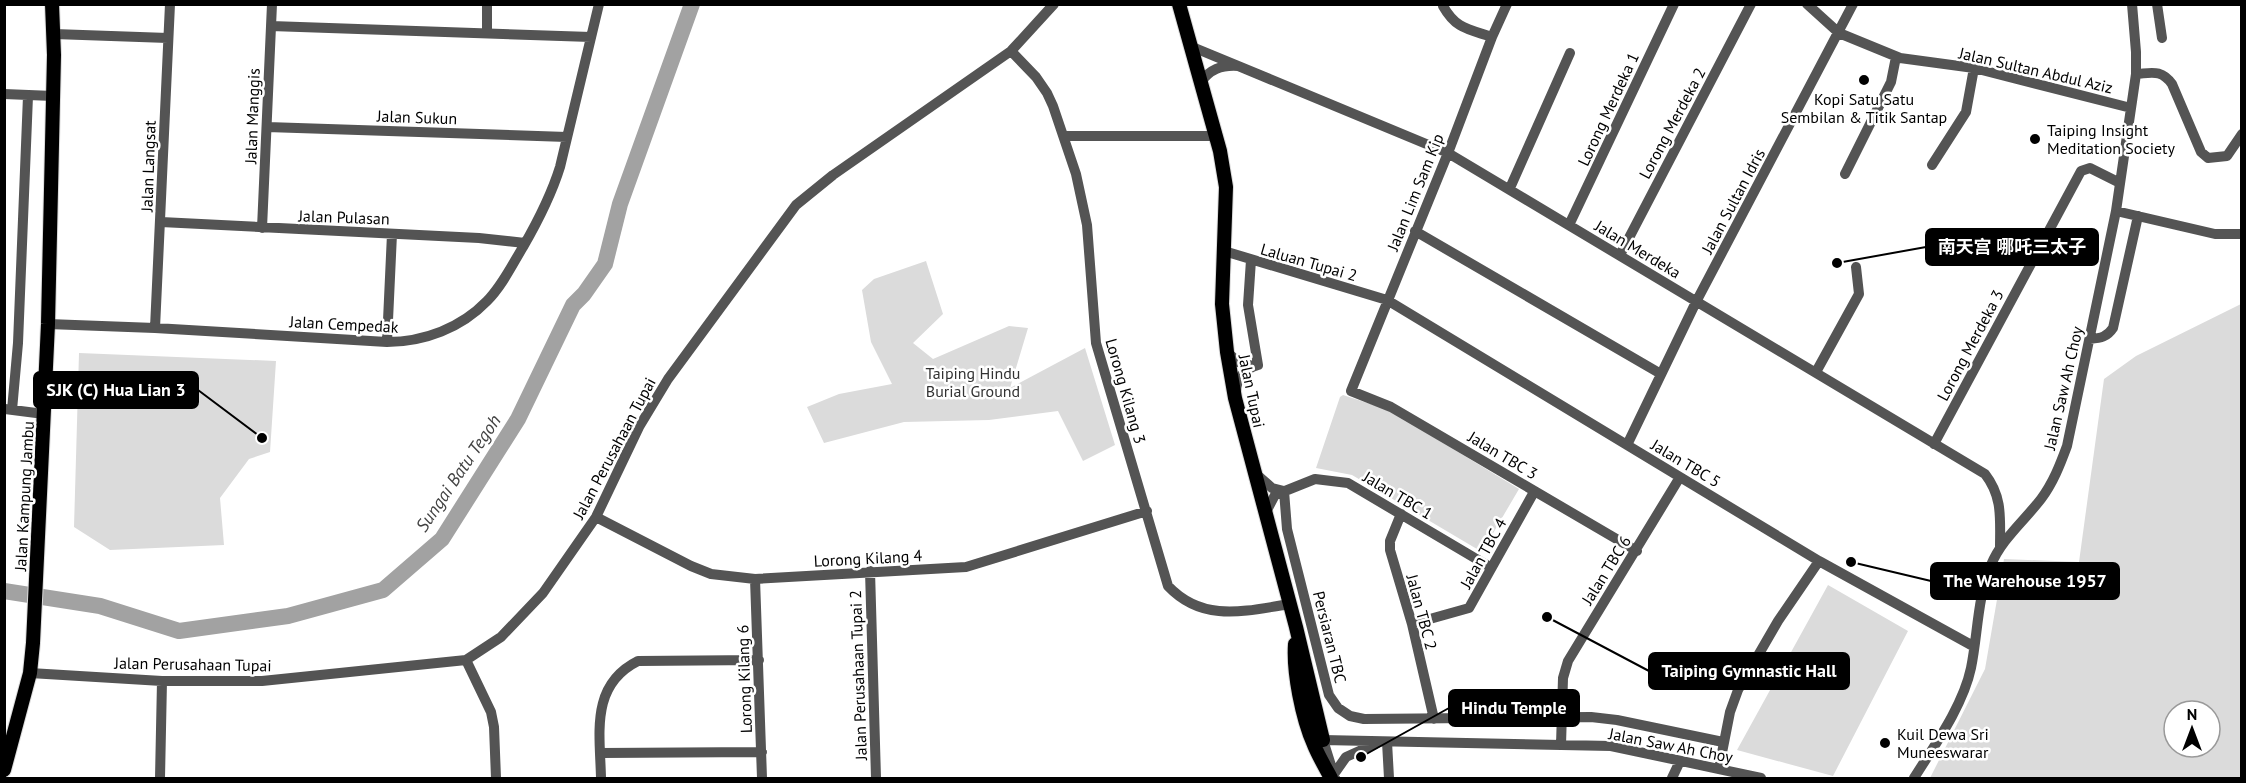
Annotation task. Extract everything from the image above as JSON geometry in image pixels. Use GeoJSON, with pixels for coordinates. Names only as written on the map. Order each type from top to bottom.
{"type":"FeatureCollection","features":[{"type":"Feature","properties":{"kind":"main road","name":"Jalan Kampung Jambu"},"geometry":{"type":"LineString","coordinates":[[4,770],[30,673],[33,643],[48,324],[54,34],[52,4]]}},
{"type":"Feature","properties":{"kind":"main road","name":"Jalan Tupai"},"geometry":{"type":"LineString","coordinates":[[1179,4],[1215,136],[1226,188],[1222,304],[1235,398],[1296,627],[1323,740]]}},
{"type":"Feature","properties":{"kind":"main road"},"geometry":{"type":"LineString","coordinates":[[1296,627],[1294,662],[1300,696],[1313,744],[1334,777]]}},
{"type":"Feature","properties":{"kind":"street","name":"Jalan Langsat"},"geometry":{"type":"LineString","coordinates":[[155,328],[170,4]]}},
{"type":"Feature","properties":{"kind":"street","name":"Jalan Manggis"},"geometry":{"type":"LineString","coordinates":[[262,228],[272,4]]}},
{"type":"Feature","properties":{"kind":"street"},"geometry":{"type":"LineString","coordinates":[[487,4],[487,33]]}},
{"type":"Feature","properties":{"kind":"street","name":"Jalan Cempedak"},"geometry":{"type":"LineString","coordinates":[[48,324],[387,342],[420,340],[444,331],[487,301],[500,285],[552,193],[599,4]]}},
{"type":"Feature","properties":{"kind":"street","name":"Jalan Perusahaan Tupai"},"geometry":{"type":"LineString","coordinates":[[30,673],[162,681],[262,681],[466,660],[501,637],[543,593],[596,517],[639,427],[668,379],[796,206],[832,175],[1011,51],[1054,4]]}},
{"type":"Feature","properties":{"kind":"street","name":"Jalan Lim Sam Kip"},"geometry":{"type":"LineString","coordinates":[[1351,391],[1507,4]]}},
{"type":"Feature","properties":{"kind":"street","name":"Lorong Merdeka 1"},"geometry":{"type":"LineString","coordinates":[[1569,225],[1674,4]]}},
{"type":"Feature","properties":{"kind":"street","name":"Lorong Merdeka 2"},"geometry":{"type":"LineString","coordinates":[[1620,255],[1751,4]]}},
{"type":"Feature","properties":{"kind":"street","name":"Jalan Sultan Abdul Aziz"},"geometry":{"type":"LineString","coordinates":[[1807,4],[1839,33],[1896,57],[1974,68],[2131,108]]}},
{"type":"Feature","properties":{"kind":"street","name":"Jalan Sultan Idris"},"geometry":{"type":"LineString","coordinates":[[1627,444],[1696,302],[1853,4]]}},
{"type":"Feature","properties":{"kind":"street","name":"Jalan Saw Ah Choy"},"geometry":{"type":"LineString","coordinates":[[1914,778],[1948,721],[1966,684],[1985,579],[2000,548],[2042,498],[2057,474],[2067,446],[2116,211],[2136,74],[2132,4]]}},
{"type":"Feature","properties":{"kind":"street"},"geometry":{"type":"LineString","coordinates":[[2157,4],[2162,38]]}},
{"type":"Feature","properties":{"kind":"street"},"geometry":{"type":"LineString","coordinates":[[1443,6],[1451,20],[1457,24],[1492,37]]}},
{"type":"Feature","properties":{"kind":"street"},"geometry":{"type":"LineString","coordinates":[[271,26],[591,37]]}},
{"type":"Feature","properties":{"kind":"street"},"geometry":{"type":"LineString","coordinates":[[54,34],[168,38]]}},
{"type":"Feature","properties":{"kind":"street","name":"Jalan Merdeka"},"geometry":{"type":"LineString","coordinates":[[1190,46],[1448,153],[1985,474],[1994,486],[1999,504],[2000,548]]}},
{"type":"Feature","properties":{"kind":"street","name":"Lorong Kilang 3"},"geometry":{"type":"LineString","coordinates":[[1011,51],[1036,77],[1047,93],[1077,174],[1087,225],[1095,343],[1168,586],[1193,606],[1207,610],[1246,611],[1290,604]]}},
{"type":"Feature","properties":{"kind":"street"},"geometry":{"type":"LineString","coordinates":[[1510,188],[1570,53]]}},
{"type":"Feature","properties":{"kind":"street"},"geometry":{"type":"LineString","coordinates":[[1845,174],[1891,82],[1896,57]]}},
{"type":"Feature","properties":{"kind":"street"},"geometry":{"type":"LineString","coordinates":[[1200,83],[1207,73],[1218,68],[1244,67]]}},
{"type":"Feature","properties":{"kind":"street"},"geometry":{"type":"LineString","coordinates":[[1932,165],[1966,112],[1974,68]]}},
{"type":"Feature","properties":{"kind":"street"},"geometry":{"type":"LineString","coordinates":[[2136,74],[2157,73],[2166,76],[2172,84],[2201,152],[2208,158],[2227,156],[2241,134]]}},
{"type":"Feature","properties":{"kind":"street"},"geometry":{"type":"LineString","coordinates":[[4,94],[53,96]]}},
{"type":"Feature","properties":{"kind":"street"},"geometry":{"type":"LineString","coordinates":[[28,96],[18,343],[8,410],[44,414]]}},
{"type":"Feature","properties":{"kind":"street","name":"Jalan Sukun"},"geometry":{"type":"LineString","coordinates":[[267,127],[567,137]]}},
{"type":"Feature","properties":{"kind":"street"},"geometry":{"type":"LineString","coordinates":[[1064,136],[1215,136]]}},
{"type":"Feature","properties":{"kind":"street","name":"Lorong Merdeka 3"},"geometry":{"type":"LineString","coordinates":[[1934,444],[2081,171],[2090,168],[2120,183]]}},
{"type":"Feature","properties":{"kind":"street"},"geometry":{"type":"LineString","coordinates":[[2116,211],[2215,234],[2241,234]]}},
{"type":"Feature","properties":{"kind":"street"},"geometry":{"type":"LineString","coordinates":[[2090,339],[2108,335],[2113,328],[2138,216]]}},
{"type":"Feature","properties":{"kind":"street","name":"Jalan Pulasan"},"geometry":{"type":"LineString","coordinates":[[161,222],[525,243]]}},
{"type":"Feature","properties":{"kind":"street"},"geometry":{"type":"LineString","coordinates":[[1415,231],[1661,374]]}},
{"type":"Feature","properties":{"kind":"street"},"geometry":{"type":"LineString","coordinates":[[387,342],[392,234]]}},
{"type":"Feature","properties":{"kind":"street","name":"Laluan Tupai 2"},"geometry":{"type":"LineString","coordinates":[[1224,251],[1387,300]]}},
{"type":"Feature","properties":{"kind":"street"},"geometry":{"type":"LineString","coordinates":[[1235,398],[1239,378],[1253,366],[1258,365],[1248,305],[1251,260]]}},
{"type":"Feature","properties":{"kind":"street"},"geometry":{"type":"LineString","coordinates":[[1816,372],[1859,294],[1856,267]]}},
{"type":"Feature","properties":{"kind":"street","name":"Jalan TBC 5"},"geometry":{"type":"LineString","coordinates":[[1387,300],[1819,561],[1973,646]]}},
{"type":"Feature","properties":{"kind":"street"},"geometry":{"type":"LineString","coordinates":[[1227,352],[1238,362],[1253,366]]}},
{"type":"Feature","properties":{"kind":"street","name":"Jalan TBC 3"},"geometry":{"type":"LineString","coordinates":[[1351,391],[1391,407],[1637,551]]}},
{"type":"Feature","properties":{"kind":"street"},"geometry":{"type":"LineString","coordinates":[[1255,473],[1272,488],[1284,491]]}},
{"type":"Feature","properties":{"kind":"street","name":"Jalan TBC 6"},"geometry":{"type":"LineString","coordinates":[[1561,745],[1563,678],[1568,661],[1680,477]]}},
{"type":"Feature","properties":{"kind":"street","name":"Jalan TBC 1"},"geometry":{"type":"LineString","coordinates":[[1284,491],[1315,479],[1348,483],[1490,567]]}},
{"type":"Feature","properties":{"kind":"street"},"geometry":{"type":"LineString","coordinates":[[1266,512],[1269,502],[1275,495],[1284,491]]}},
{"type":"Feature","properties":{"kind":"street","name":"Persiaran TBC"},"geometry":{"type":"LineString","coordinates":[[1284,491],[1287,529],[1329,695],[1338,708],[1350,716],[1434,719],[1561,717],[1617,720],[1723,742]]}},
{"type":"Feature","properties":{"kind":"street","name":"Jalan TBC 4"},"geometry":{"type":"LineString","coordinates":[[1412,624],[1469,608],[1534,492]]}},
{"type":"Feature","properties":{"kind":"street","name":"Lorong Kilang 4"},"geometry":{"type":"LineString","coordinates":[[596,517],[711,574],[755,579],[966,567],[1147,511]]}},
{"type":"Feature","properties":{"kind":"street","name":"Jalan TBC 2"},"geometry":{"type":"LineString","coordinates":[[1401,514],[1390,541],[1390,550],[1412,624],[1434,719]]}},
{"type":"Feature","properties":{"kind":"street"},"geometry":{"type":"LineString","coordinates":[[1719,768],[1723,742],[1738,690],[1778,621],[1819,561]]}},
{"type":"Feature","properties":{"kind":"street","name":"Jalan Perusahaan Tupai 2"},"geometry":{"type":"LineString","coordinates":[[870,571],[876,778]]}},
{"type":"Feature","properties":{"kind":"street","name":"Lorong Kilang 6"},"geometry":{"type":"LineString","coordinates":[[755,579],[762,778]]}},
{"type":"Feature","properties":{"kind":"street"},"geometry":{"type":"LineString","coordinates":[[466,660],[491,712],[494,727],[496,778]]}},
{"type":"Feature","properties":{"kind":"street"},"geometry":{"type":"LineString","coordinates":[[601,778],[600,736],[603,700],[608,686],[626,667],[638,661],[759,660]]}},
{"type":"Feature","properties":{"kind":"street"},"geometry":{"type":"LineString","coordinates":[[160,778],[162,681]]}},
{"type":"Feature","properties":{"kind":"street","name":"Jalan Saw Ah Choy"},"geometry":{"type":"LineString","coordinates":[[1323,740],[1611,747],[1761,778]]}},
{"type":"Feature","properties":{"kind":"street","name":"Jalan Tupai"},"geometry":{"type":"LineString","coordinates":[[1323,740],[1334,777]]}},
{"type":"Feature","properties":{"kind":"street"},"geometry":{"type":"LineString","coordinates":[[1334,777],[1346,758],[1383,742],[1389,778]]}},
{"type":"Feature","properties":{"kind":"street"},"geometry":{"type":"LineString","coordinates":[[601,753],[762,752]]}},
{"type":"Feature","properties":{"kind":"street"},"geometry":{"type":"LineString","coordinates":[[1672,778],[1680,761]]}},
{"type":"Feature","properties":{"kind":"green space","name":"Taiping Hindu Burial Ground"},"geometry":{"type":"Polygon","coordinates":[[[926,261],[943,314],[913,343],[933,359],[1009,326],[1028,328],[1010,388],[1085,348],[1115,445],[1083,461],[1058,411],[989,420],[904,422],[824,443],[807,407],[839,394],[892,384],[871,342],[862,290],[874,279],[926,261]]]}},
{"type":"Feature","properties":{"kind":"green space"},"geometry":{"type":"Polygon","coordinates":[[[2241,304],[2241,778],[1930,778],[1985,669],[2004,559],[2079,562],[2104,379],[2136,356],[2241,304]]]}},
{"type":"Feature","properties":{"kind":"green space"},"geometry":{"type":"Polygon","coordinates":[[[79,353],[276,361],[270,452],[249,459],[220,498],[224,545],[110,550],[74,527],[79,353]]]}},
{"type":"Feature","properties":{"kind":"green space"},"geometry":{"type":"Polygon","coordinates":[[[1343,395],[1389,410],[1519,489],[1482,552],[1352,475],[1316,468],[1340,397],[1343,395]]]}},
{"type":"Feature","properties":{"kind":"green space"},"geometry":{"type":"Polygon","coordinates":[[[1828,585],[1908,631],[1833,776],[1737,750],[1828,585]]]}},
{"type":"Feature","properties":{"kind":"waterway","name":"Sungai Batu Tegoh"},"geometry":{"type":"LineString","coordinates":[[4,591],[100,606],[179,631],[288,616],[383,590],[442,539],[518,419],[573,305],[584,294],[605,264],[620,204],[692,4]]}},
{"type":"Feature","properties":{"kind":"place","name":"Kopi Satu Satu Sembilan & Titik Santap"},"geometry":{"type":"Point","coordinates":[1864,80]}},
{"type":"Feature","properties":{"kind":"place","name":"Taiping Insight Meditation Society"},"geometry":{"type":"Point","coordinates":[2035,139]}},
{"type":"Feature","properties":{"kind":"place","name":"南天宫 哪吒三太子"},"geometry":{"type":"Point","coordinates":[1837,263]}},
{"type":"Feature","properties":{"kind":"place","name":"SJK (C) Hua Lian 3"},"geometry":{"type":"Point","coordinates":[262,438]}},
{"type":"Feature","properties":{"kind":"place","name":"The Warehouse 1957"},"geometry":{"type":"Point","coordinates":[1851,562]}},
{"type":"Feature","properties":{"kind":"place","name":"Taiping Gymnastic Hall"},"geometry":{"type":"Point","coordinates":[1547,617]}},
{"type":"Feature","properties":{"kind":"place","name":"Kuil Dewa Sri Muneeswarar"},"geometry":{"type":"Point","coordinates":[1885,743]}},
{"type":"Feature","properties":{"kind":"place","name":"Hindu Temple"},"geometry":{"type":"Point","coordinates":[1361,757]}}]}
